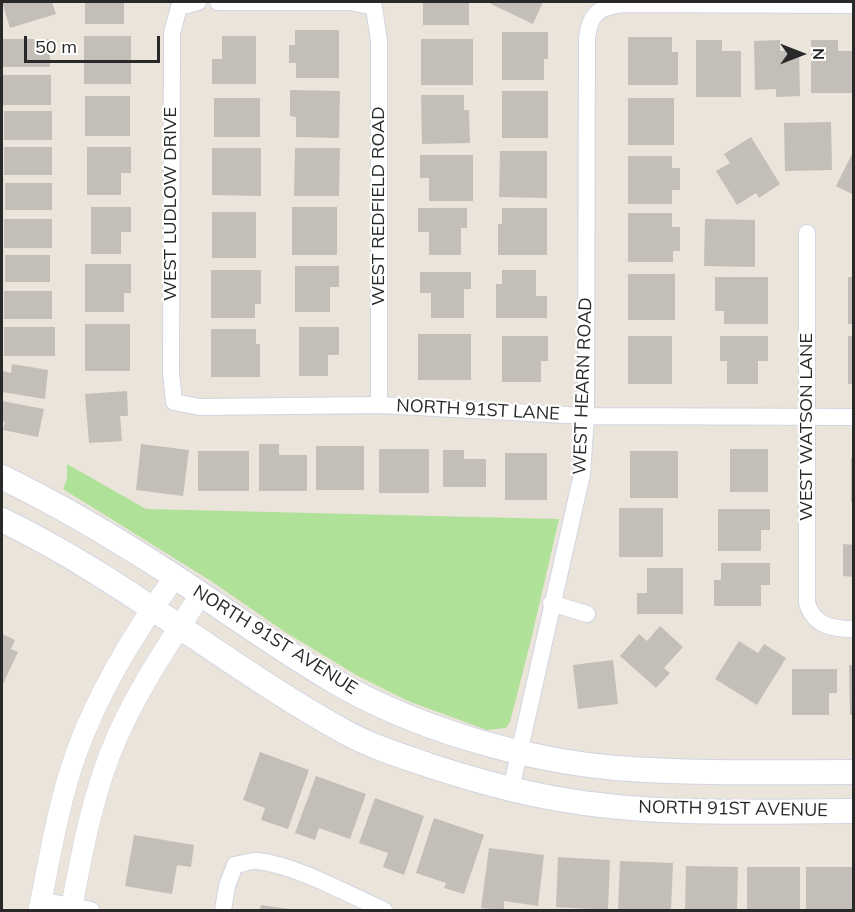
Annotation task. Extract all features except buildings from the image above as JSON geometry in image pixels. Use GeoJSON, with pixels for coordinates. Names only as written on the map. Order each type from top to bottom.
{"type":"FeatureCollection","features":[{"type":"Feature","properties":{"kind":"main road","name":"NORTH 91ST AVENUE"},"geometry":{"type":"LineString","coordinates":[[2,477],[59,506],[120,542],[334,681],[412,718],[478,741],[518,752],[614,768],[854,772]]}},
{"type":"Feature","properties":{"kind":"main road","name":"NORTH 91ST AVENUE"},"geometry":{"type":"LineString","coordinates":[[2,520],[42,539],[100,574],[179,628],[347,733],[386,751],[510,789],[570,801],[689,810],[854,811]]}},
{"type":"Feature","properties":{"kind":"street","name":"WEST LUDLOW DRIVE"},"geometry":{"type":"LineString","coordinates":[[174,402],[171,373],[172,33],[179,7],[198,2]]}},
{"type":"Feature","properties":{"kind":"street","name":"WEST REDFIELD ROAD"},"geometry":{"type":"LineString","coordinates":[[218,2],[351,2],[374,7],[379,41],[379,405]]}},
{"type":"Feature","properties":{"kind":"street","name":"WEST HEARN ROAD"},"geometry":{"type":"LineString","coordinates":[[510,789],[582,474],[586,416],[587,38],[591,20],[604,8],[623,4],[854,5]]}},
{"type":"Feature","properties":{"kind":"street","name":"WEST WATSON LANE"},"geometry":{"type":"LineString","coordinates":[[807,233],[807,594],[810,611],[815,620],[831,628],[854,629]]}},
{"type":"Feature","properties":{"kind":"street","name":"NORTH 91ST LANE"},"geometry":{"type":"LineString","coordinates":[[174,402],[200,407],[379,405],[586,416],[854,417]]}},
{"type":"Feature","properties":{"kind":"street"},"geometry":{"type":"LineString","coordinates":[[175,578],[151,609],[106,686],[89,721],[75,755],[59,815],[40,905],[78,909],[92,814],[106,767],[135,699],[201,594]]}},
{"type":"Feature","properties":{"kind":"street"},"geometry":{"type":"LineString","coordinates":[[551,603],[586,614]]}},
{"type":"Feature","properties":{"kind":"street"},"geometry":{"type":"LineString","coordinates":[[223,910],[227,886],[235,866],[255,860],[283,867],[318,880],[384,910]]}},
{"type":"Feature","properties":{"kind":"green space"},"geometry":{"type":"Polygon","coordinates":[[[67,464],[146,509],[559,519],[510,722],[506,728],[487,730],[408,701],[358,676],[285,632],[211,581],[63,489],[67,479],[67,464]]]}}]}
